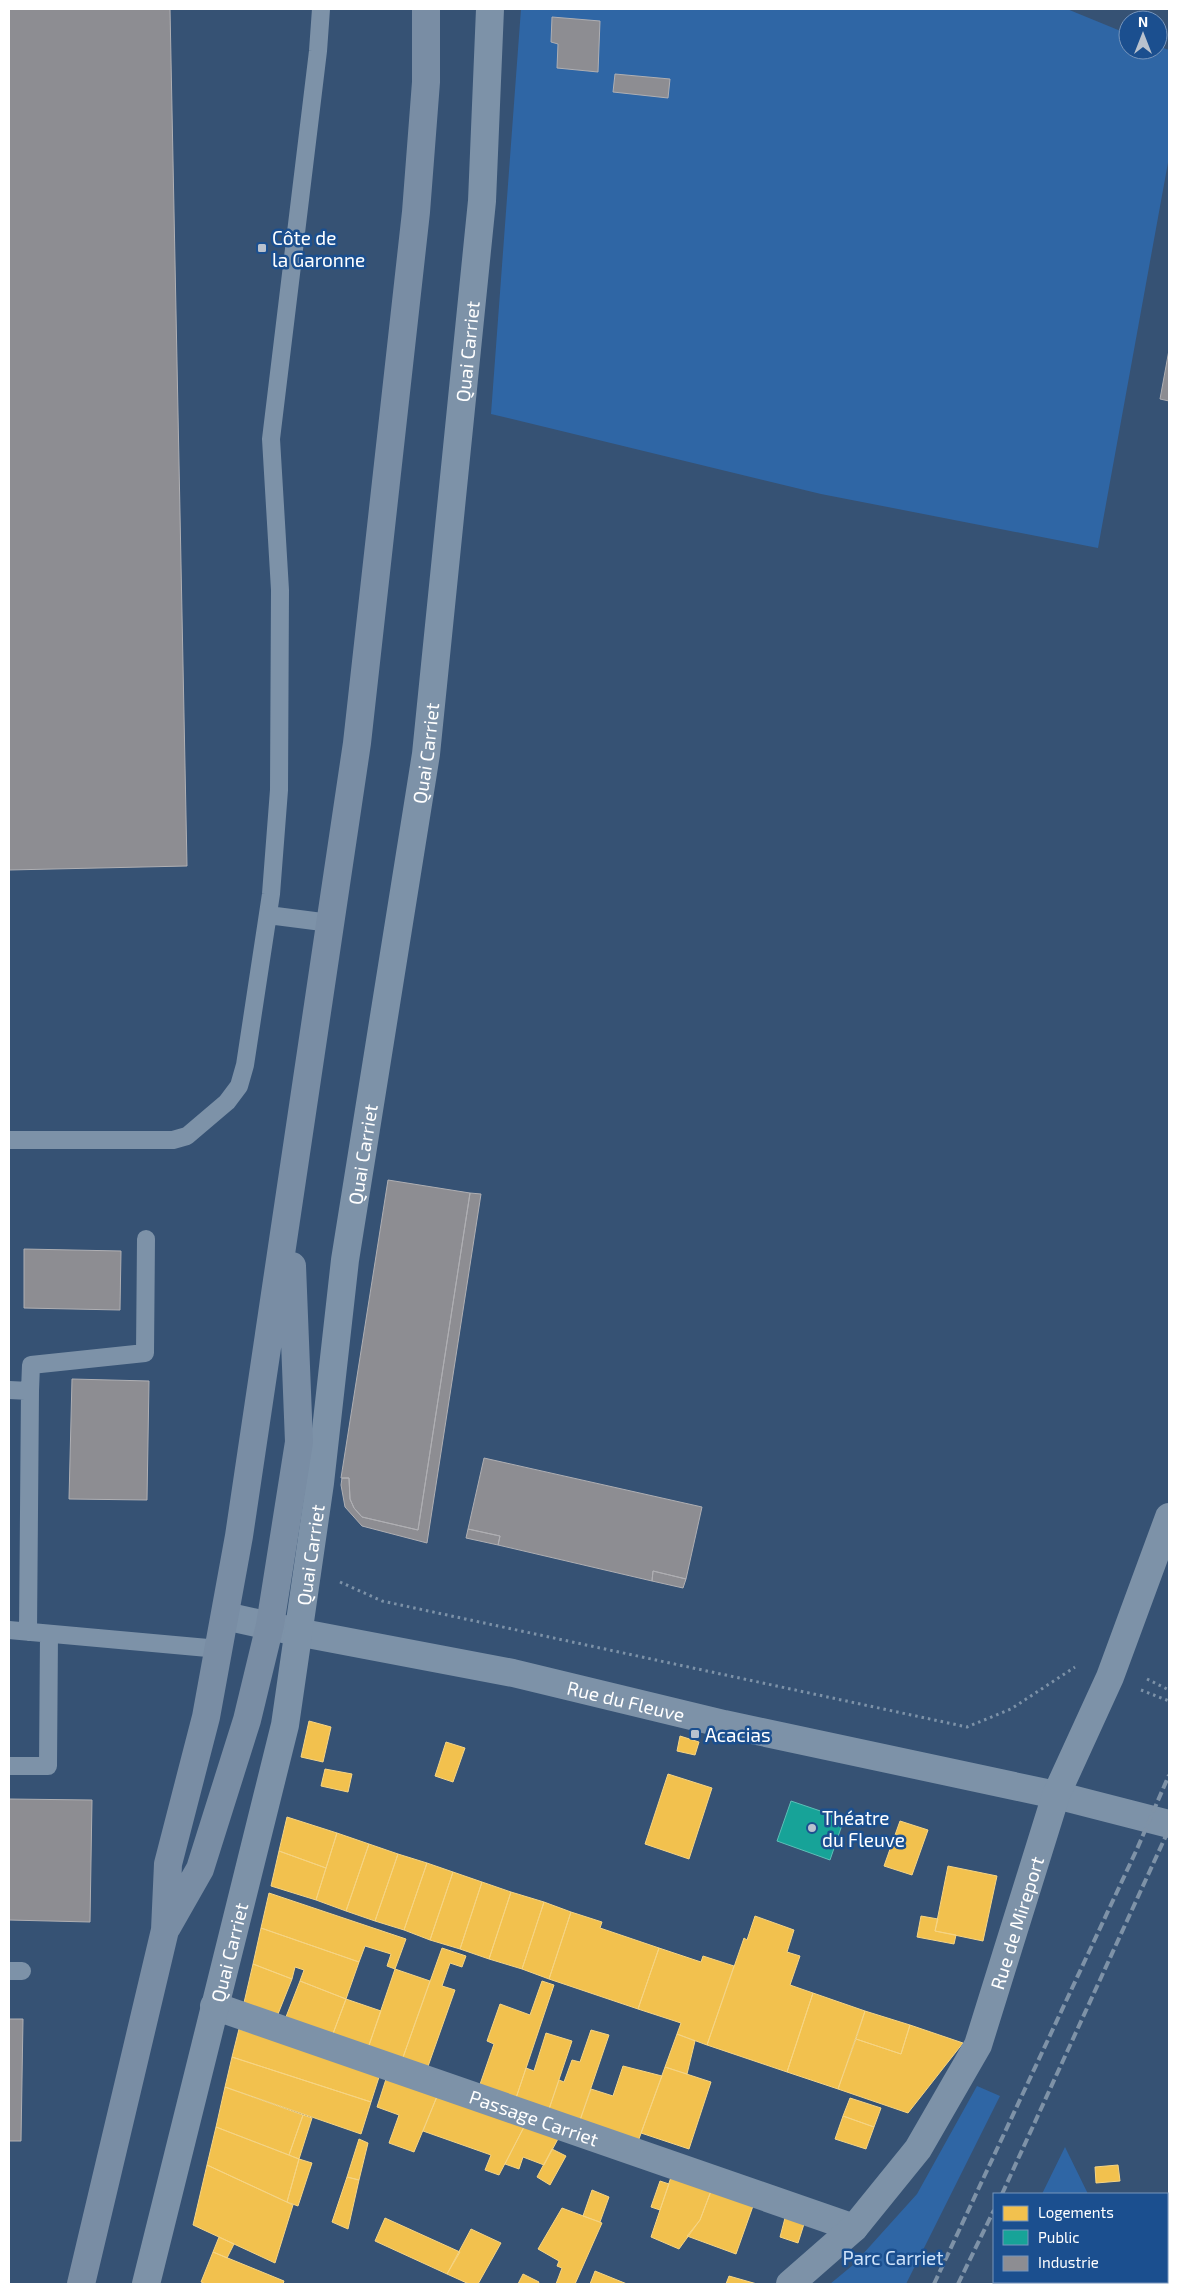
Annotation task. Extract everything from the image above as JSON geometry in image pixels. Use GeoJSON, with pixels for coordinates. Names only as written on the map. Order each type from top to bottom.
{"type":"FeatureCollection","features":[{"type":"Feature","properties":{"kind":"main road","name":"Quai Carriet"},"geometry":{"type":"LineString","coordinates":[[81,2284],[165,1930],[168,1864],[206,1717],[226,1616],[357,743],[416,212],[426,82],[426,9]]}},
{"type":"Feature","properties":{"kind":"main road","name":"Quai Carriet"},"geometry":{"type":"LineString","coordinates":[[165,1930],[200,1869],[247,1720],[270,1625],[299,1442],[289,1200]]}},
{"type":"Feature","properties":{"kind":"street","name":"Quai Carriet"},"geometry":{"type":"LineString","coordinates":[[146,2284],[285,1725],[320,1483],[345,1260],[426,754],[482,201],[490,9]]}},
{"type":"Feature","properties":{"kind":"street","name":"Rue de Mireport"},"geometry":{"type":"LineString","coordinates":[[790,2284],[854,2228],[918,2149],[978,2045],[1056,1795],[1110,1677],[1169,1517]]}},
{"type":"Feature","properties":{"kind":"street","name":"Rue du Fleuve"},"geometry":{"type":"LineString","coordinates":[[226,1616],[297,1632],[513,1673],[724,1724],[1056,1795],[1169,1824]]}},
{"type":"Feature","properties":{"kind":"street","name":"Passage Carriet"},"geometry":{"type":"LineString","coordinates":[[214,2006],[854,2228]]}},
{"type":"Feature","properties":{"kind":"lane"},"geometry":{"type":"LineString","coordinates":[[9,1140],[173,1140],[187,1136],[227,1102],[239,1086],[245,1065],[268,915],[278,799],[280,590],[271,439],[318,51],[321,9]]}},
{"type":"Feature","properties":{"kind":"lane"},"geometry":{"type":"LineString","coordinates":[[268,915],[330,923]]}},
{"type":"Feature","properties":{"kind":"lane"},"geometry":{"type":"LineString","coordinates":[[28,1632],[31,1365],[145,1354],[146,1239]]}},
{"type":"Feature","properties":{"kind":"lane"},"geometry":{"type":"LineString","coordinates":[[9,1390],[30,1391]]}},
{"type":"Feature","properties":{"kind":"lane"},"geometry":{"type":"LineString","coordinates":[[9,1630],[219,1649]]}},
{"type":"Feature","properties":{"kind":"lane"},"geometry":{"type":"LineString","coordinates":[[9,1766],[48,1766],[48,1634]]}},
{"type":"Feature","properties":{"kind":"path"},"geometry":{"type":"LineString","coordinates":[[306,1574],[331,1577],[382,1601],[967,1726],[1011,1709],[1068,1670],[1079,1665],[1169,1701]]}},
{"type":"Feature","properties":{"kind":"path"},"geometry":{"type":"LineString","coordinates":[[1142,1674],[1148,1681],[1169,1690]]}},
{"type":"Feature","properties":{"kind":"green space"},"geometry":{"type":"Polygon","coordinates":[[[521,9],[1067,9],[1118,30],[1118,60],[1168,60],[1169,50],[1169,157],[1098,548],[821,494],[491,414],[521,9]]]}},
{"type":"Feature","properties":{"kind":"green space","name":"Parc Carriet"},"geometry":{"type":"Polygon","coordinates":[[[977,2086],[1000,2096],[906,2284],[830,2284],[853,2265],[917,2194],[977,2086]]]}},
{"type":"Feature","properties":{"kind":"green space"},"geometry":{"type":"Polygon","coordinates":[[[1065,2147],[1088,2193],[1042,2193],[1065,2147]]]}},
{"type":"Feature","properties":{"kind":"green space"},"geometry":{"type":"Polygon","coordinates":[[[1130,2283],[1131,2284],[999,2284],[1130,2283]]]}},
{"type":"Feature","properties":{"kind":"building: Logements"},"geometry":{"type":"Polygon","coordinates":[[[309,1721],[331,1727],[323,1762],[301,1757],[309,1721]]]}},
{"type":"Feature","properties":{"kind":"building: Logements"},"geometry":{"type":"Polygon","coordinates":[[[680,1736],[699,1742],[695,1755],[677,1751],[680,1736]]]}},
{"type":"Feature","properties":{"kind":"building: Logements"},"geometry":{"type":"Polygon","coordinates":[[[446,1742],[465,1748],[453,1782],[435,1776],[446,1742]]]}},
{"type":"Feature","properties":{"kind":"building: Logements"},"geometry":{"type":"Polygon","coordinates":[[[325,1769],[352,1774],[348,1792],[321,1786],[325,1769]]]}},
{"type":"Feature","properties":{"kind":"building: Logements"},"geometry":{"type":"Polygon","coordinates":[[[668,1774],[712,1788],[689,1859],[645,1844],[668,1774]]]}},
{"type":"Feature","properties":{"kind":"building: Logements"},"geometry":{"type":"Polygon","coordinates":[[[287,1817],[337,1833],[326,1868],[279,1851],[287,1817]]]}},
{"type":"Feature","properties":{"kind":"building: Logements"},"geometry":{"type":"Polygon","coordinates":[[[900,1821],[928,1830],[912,1875],[884,1866],[900,1821]]]}},
{"type":"Feature","properties":{"kind":"building: Logements"},"geometry":{"type":"Polygon","coordinates":[[[337,1833],[369,1844],[346,1911],[316,1900],[337,1833]]]}},
{"type":"Feature","properties":{"kind":"building: Logements"},"geometry":{"type":"Polygon","coordinates":[[[369,1844],[398,1854],[375,1921],[346,1911],[369,1844]]]}},
{"type":"Feature","properties":{"kind":"building: Logements"},"geometry":{"type":"Polygon","coordinates":[[[279,1851],[326,1868],[316,1900],[271,1886],[279,1851]]]}},
{"type":"Feature","properties":{"kind":"building: Logements"},"geometry":{"type":"Polygon","coordinates":[[[398,1854],[427,1863],[404,1930],[375,1921],[398,1854]]]}},
{"type":"Feature","properties":{"kind":"building: Logements"},"geometry":{"type":"Polygon","coordinates":[[[427,1863],[453,1872],[430,1940],[404,1930],[427,1863]]]}},
{"type":"Feature","properties":{"kind":"building: Logements"},"geometry":{"type":"Polygon","coordinates":[[[948,1866],[997,1876],[983,1941],[935,1931],[948,1866]]]}},
{"type":"Feature","properties":{"kind":"building: Logements"},"geometry":{"type":"Polygon","coordinates":[[[453,1872],[482,1882],[460,1949],[430,1940],[453,1872]]]}},
{"type":"Feature","properties":{"kind":"building: Logements"},"geometry":{"type":"Polygon","coordinates":[[[482,1882],[511,1892],[489,1959],[460,1949],[482,1882]]]}},
{"type":"Feature","properties":{"kind":"building: Logements"},"geometry":{"type":"Polygon","coordinates":[[[511,1892],[544,1902],[522,1969],[489,1959],[511,1892]]]}},
{"type":"Feature","properties":{"kind":"building: Logements"},"geometry":{"type":"Polygon","coordinates":[[[269,1893],[406,1939],[395,1969],[387,1966],[391,1954],[365,1946],[359,1962],[261,1928],[269,1893]]]}},
{"type":"Feature","properties":{"kind":"building: Logements"},"geometry":{"type":"Polygon","coordinates":[[[544,1902],[571,1912],[549,1979],[522,1969],[544,1902]]]}},
{"type":"Feature","properties":{"kind":"building: Logements"},"geometry":{"type":"Polygon","coordinates":[[[571,1912],[602,1922],[600,1928],[659,1948],[638,2009],[549,1979],[571,1912]]]}},
{"type":"Feature","properties":{"kind":"building: Logements"},"geometry":{"type":"Polygon","coordinates":[[[755,1916],[794,1930],[787,1952],[800,1956],[790,1985],[813,1993],[787,2072],[707,2045],[744,1938],[747,1940],[755,1916]]]}},
{"type":"Feature","properties":{"kind":"building: Logements"},"geometry":{"type":"Polygon","coordinates":[[[921,1916],[938,1919],[935,1931],[956,1935],[954,1944],[917,1937],[921,1916]]]}},
{"type":"Feature","properties":{"kind":"building: Logements"},"geometry":{"type":"Polygon","coordinates":[[[261,1928],[359,1962],[346,1999],[300,1981],[304,1970],[295,1967],[292,1979],[253,1964],[261,1928]]]}},
{"type":"Feature","properties":{"kind":"building: Logements"},"geometry":{"type":"Polygon","coordinates":[[[442,1948],[466,1956],[462,1967],[450,1963],[442,1986],[455,1990],[426,2072],[401,2063],[442,1948]]]}},
{"type":"Feature","properties":{"kind":"building: Logements"},"geometry":{"type":"Polygon","coordinates":[[[659,1948],[701,1962],[703,1956],[734,1966],[707,2045],[677,2034],[681,2023],[638,2009],[659,1948]]]}},
{"type":"Feature","properties":{"kind":"building: Logements"},"geometry":{"type":"Polygon","coordinates":[[[253,1964],[292,1979],[276,2019],[243,2007],[253,1964]]]}},
{"type":"Feature","properties":{"kind":"building: Logements"},"geometry":{"type":"Polygon","coordinates":[[[395,1969],[430,1981],[401,2063],[367,2051],[395,1969]]]}},
{"type":"Feature","properties":{"kind":"building: Logements"},"geometry":{"type":"Polygon","coordinates":[[[300,1981],[346,1999],[331,2039],[284,2022],[300,1981]]]}},
{"type":"Feature","properties":{"kind":"building: Logements"},"geometry":{"type":"Polygon","coordinates":[[[542,1981],[554,1985],[514,2104],[478,2090],[494,2044],[487,2041],[500,2004],[530,2015],[542,1981]]]}},
{"type":"Feature","properties":{"kind":"building: Logements"},"geometry":{"type":"Polygon","coordinates":[[[813,1993],[865,2011],[838,2089],[787,2072],[813,1993]]]}},
{"type":"Feature","properties":{"kind":"building: Logements"},"geometry":{"type":"Polygon","coordinates":[[[346,1999],[381,2011],[367,2051],[331,2039],[346,1999]]]}},
{"type":"Feature","properties":{"kind":"building: Logements"},"geometry":{"type":"Polygon","coordinates":[[[865,2011],[910,2025],[901,2054],[856,2039],[865,2011]]]}},
{"type":"Feature","properties":{"kind":"building: Logements"},"geometry":{"type":"Polygon","coordinates":[[[910,2025],[963,2043],[908,2113],[838,2089],[856,2039],[901,2054],[910,2025]]]}},
{"type":"Feature","properties":{"kind":"building: Logements"},"geometry":{"type":"Polygon","coordinates":[[[239,2029],[380,2074],[371,2102],[232,2057],[239,2029]]]}},
{"type":"Feature","properties":{"kind":"building: Logements"},"geometry":{"type":"Polygon","coordinates":[[[591,2030],[609,2035],[578,2126],[547,2115],[559,2080],[564,2082],[572,2060],[580,2062],[591,2030]]]}},
{"type":"Feature","properties":{"kind":"building: Logements"},"geometry":{"type":"Polygon","coordinates":[[[546,2033],[572,2041],[547,2115],[514,2104],[526,2068],[534,2071],[546,2033]]]}},
{"type":"Feature","properties":{"kind":"building: Logements"},"geometry":{"type":"Polygon","coordinates":[[[677,2034],[695,2041],[687,2074],[665,2067],[677,2034]]]}},
{"type":"Feature","properties":{"kind":"building: Logements"},"geometry":{"type":"Polygon","coordinates":[[[232,2057],[371,2102],[361,2134],[225,2087],[232,2057]]]}},
{"type":"Feature","properties":{"kind":"building: Logements"},"geometry":{"type":"Polygon","coordinates":[[[623,2066],[662,2076],[636,2147],[578,2126],[591,2089],[613,2096],[623,2066]]]}},
{"type":"Feature","properties":{"kind":"building: Logements"},"geometry":{"type":"Polygon","coordinates":[[[665,2067],[711,2082],[689,2149],[641,2133],[665,2067]]]}},
{"type":"Feature","properties":{"kind":"building: Logements"},"geometry":{"type":"Polygon","coordinates":[[[387,2076],[438,2094],[414,2152],[389,2143],[399,2115],[377,2107],[387,2076]]]}},
{"type":"Feature","properties":{"kind":"building: Logements"},"geometry":{"type":"Polygon","coordinates":[[[225,2087],[303,2115],[289,2155],[216,2127],[225,2087]]]}},
{"type":"Feature","properties":{"kind":"building: Logements"},"geometry":{"type":"Polygon","coordinates":[[[438,2094],[525,2125],[499,2175],[485,2170],[491,2155],[423,2131],[438,2094]]]}},
{"type":"Feature","properties":{"kind":"building: Logements"},"geometry":{"type":"Polygon","coordinates":[[[850,2098],[881,2108],[874,2127],[843,2116],[850,2098]]]}},
{"type":"Feature","properties":{"kind":"building: Logements"},"geometry":{"type":"Polygon","coordinates":[[[303,2115],[312,2118],[299,2159],[289,2155],[303,2115]]]}},
{"type":"Feature","properties":{"kind":"building: Logements"},"geometry":{"type":"Polygon","coordinates":[[[843,2116],[874,2127],[866,2149],[835,2139],[843,2116]]]}},
{"type":"Feature","properties":{"kind":"building: Logements"},"geometry":{"type":"Polygon","coordinates":[[[525,2125],[559,2137],[544,2165],[523,2157],[519,2169],[505,2164],[525,2125]]]}},
{"type":"Feature","properties":{"kind":"building: Logements"},"geometry":{"type":"Polygon","coordinates":[[[216,2127],[299,2159],[287,2202],[207,2165],[216,2127]]]}},
{"type":"Feature","properties":{"kind":"building: Logements"},"geometry":{"type":"Polygon","coordinates":[[[359,2139],[368,2143],[359,2180],[347,2177],[359,2139]]]}},
{"type":"Feature","properties":{"kind":"building: Logements"},"geometry":{"type":"Polygon","coordinates":[[[552,2149],[566,2156],[550,2185],[537,2177],[552,2149]]]}},
{"type":"Feature","properties":{"kind":"building: Logements"},"geometry":{"type":"Polygon","coordinates":[[[299,2159],[312,2163],[298,2206],[287,2202],[299,2159]]]}},
{"type":"Feature","properties":{"kind":"building: Logements"},"geometry":{"type":"Polygon","coordinates":[[[207,2165],[293,2205],[275,2263],[193,2225],[207,2165]]]}},
{"type":"Feature","properties":{"kind":"building: Logements"},"geometry":{"type":"Polygon","coordinates":[[[1118,2165],[1120,2181],[1096,2183],[1095,2167],[1118,2165]]]}},
{"type":"Feature","properties":{"kind":"building: Logements"},"geometry":{"type":"Polygon","coordinates":[[[347,2177],[359,2180],[348,2229],[332,2222],[347,2177]]]}},
{"type":"Feature","properties":{"kind":"building: Logements"},"geometry":{"type":"Polygon","coordinates":[[[671,2177],[711,2191],[700,2220],[679,2249],[651,2237],[671,2177]]]}},
{"type":"Feature","properties":{"kind":"building: Logements"},"geometry":{"type":"Polygon","coordinates":[[[660,2181],[669,2184],[660,2210],[651,2207],[660,2181]]]}},
{"type":"Feature","properties":{"kind":"building: Logements"},"geometry":{"type":"Polygon","coordinates":[[[592,2190],[609,2197],[600,2222],[583,2216],[592,2190]]]}},
{"type":"Feature","properties":{"kind":"building: Logements"},"geometry":{"type":"Polygon","coordinates":[[[711,2191],[753,2206],[736,2254],[687,2236],[700,2220],[711,2191]]]}},
{"type":"Feature","properties":{"kind":"building: Logements"},"geometry":{"type":"Polygon","coordinates":[[[562,2208],[602,2223],[575,2284],[556,2284],[562,2268],[557,2266],[559,2261],[538,2249],[562,2208]]]}},
{"type":"Feature","properties":{"kind":"building: Logements"},"geometry":{"type":"Polygon","coordinates":[[[385,2218],[460,2252],[447,2274],[375,2241],[385,2218]]]}},
{"type":"Feature","properties":{"kind":"building: Logements"},"geometry":{"type":"Polygon","coordinates":[[[785,2218],[804,2224],[798,2243],[780,2237],[785,2218]]]}},
{"type":"Feature","properties":{"kind":"building: Logements"},"geometry":{"type":"Polygon","coordinates":[[[471,2229],[501,2243],[478,2284],[469,2284],[447,2274],[471,2229]]]}},
{"type":"Feature","properties":{"kind":"building: Logements"},"geometry":{"type":"Polygon","coordinates":[[[219,2237],[234,2244],[227,2258],[213,2252],[219,2237]]]}},
{"type":"Feature","properties":{"kind":"building: Logements"},"geometry":{"type":"Polygon","coordinates":[[[213,2252],[284,2281],[283,2284],[206,2284],[201,2282],[213,2252]]]}},
{"type":"Feature","properties":{"kind":"building: Logements"},"geometry":{"type":"Polygon","coordinates":[[[595,2271],[627,2284],[590,2284],[595,2271]]]}},
{"type":"Feature","properties":{"kind":"building: Logements"},"geometry":{"type":"Polygon","coordinates":[[[523,2274],[539,2282],[538,2284],[518,2284],[523,2274]]]}},
{"type":"Feature","properties":{"kind":"building: Logements"},"geometry":{"type":"Polygon","coordinates":[[[729,2276],[757,2284],[726,2284],[729,2276]]]}},
{"type":"Feature","properties":{"kind":"building: Public"},"geometry":{"type":"Polygon","coordinates":[[[791,1801],[844,1819],[830,1860],[777,1841],[791,1801]]]}},
{"type":"Feature","properties":{"kind":"building: Industrie"},"geometry":{"type":"Polygon","coordinates":[[[9,9],[170,9],[187,866],[9,870],[9,9]]]}},
{"type":"Feature","properties":{"kind":"building: Industrie"},"geometry":{"type":"Polygon","coordinates":[[[552,17],[600,21],[598,72],[557,68],[558,44],[551,42],[552,17]]]}},
{"type":"Feature","properties":{"kind":"building: Industrie"},"geometry":{"type":"Polygon","coordinates":[[[615,74],[670,79],[668,98],[613,92],[615,74]]]}},
{"type":"Feature","properties":{"kind":"building: Industrie"},"geometry":{"type":"Polygon","coordinates":[[[1169,350],[1169,401],[1160,399],[1169,350]]]}},
{"type":"Feature","properties":{"kind":"building: Industrie"},"geometry":{"type":"Polygon","coordinates":[[[388,1180],[470,1193],[418,1530],[362,1517],[354,1508],[350,1499],[349,1478],[341,1478],[388,1180]]]}},
{"type":"Feature","properties":{"kind":"building: Industrie"},"geometry":{"type":"Polygon","coordinates":[[[470,1193],[481,1194],[427,1543],[362,1526],[345,1507],[341,1485],[342,1478],[349,1478],[350,1499],[354,1508],[362,1517],[418,1530],[470,1193]]]}},
{"type":"Feature","properties":{"kind":"building: Industrie"},"geometry":{"type":"Polygon","coordinates":[[[24,1249],[121,1251],[120,1310],[24,1308],[24,1249]]]}},
{"type":"Feature","properties":{"kind":"building: Industrie"},"geometry":{"type":"Polygon","coordinates":[[[72,1379],[149,1381],[147,1500],[69,1499],[72,1379]]]}},
{"type":"Feature","properties":{"kind":"building: Industrie"},"geometry":{"type":"Polygon","coordinates":[[[484,1458],[702,1507],[686,1579],[653,1571],[652,1581],[498,1545],[500,1536],[468,1529],[484,1458]]]}},
{"type":"Feature","properties":{"kind":"building: Industrie"},"geometry":{"type":"Polygon","coordinates":[[[468,1529],[500,1536],[498,1545],[466,1538],[468,1529]]]}},
{"type":"Feature","properties":{"kind":"building: Industrie"},"geometry":{"type":"Polygon","coordinates":[[[653,1571],[686,1579],[683,1588],[652,1581],[653,1571]]]}},
{"type":"Feature","properties":{"kind":"building: Industrie"},"geometry":{"type":"Polygon","coordinates":[[[9,1799],[92,1800],[90,1922],[9,1920],[9,1799]]]}},
{"type":"Feature","properties":{"kind":"building: Industrie"},"geometry":{"type":"Polygon","coordinates":[[[9,2019],[23,2019],[21,2141],[9,2141],[9,2019]]]}},
{"type":"Feature","properties":{"kind":"railway"},"geometry":{"type":"LineString","coordinates":[[934,2284],[1137,1849],[1169,1775]]}},
{"type":"Feature","properties":{"kind":"railway"},"geometry":{"type":"LineString","coordinates":[[1002,2193],[1169,1829]]}},
{"type":"Feature","properties":{"kind":"railway"},"geometry":{"type":"LineString","coordinates":[[958,2284],[993,2212]]}},
{"type":"Feature","properties":{"kind":"place","name":"Côte de la Garonne"},"geometry":{"type":"Point","coordinates":[262,248]}},
{"type":"Feature","properties":{"kind":"place","name":"Acacias"},"geometry":{"type":"Point","coordinates":[695,1734]}},
{"type":"Feature","properties":{"kind":"place","name":"Théatre du Fleuve"},"geometry":{"type":"Point","coordinates":[812,1828]}}]}
